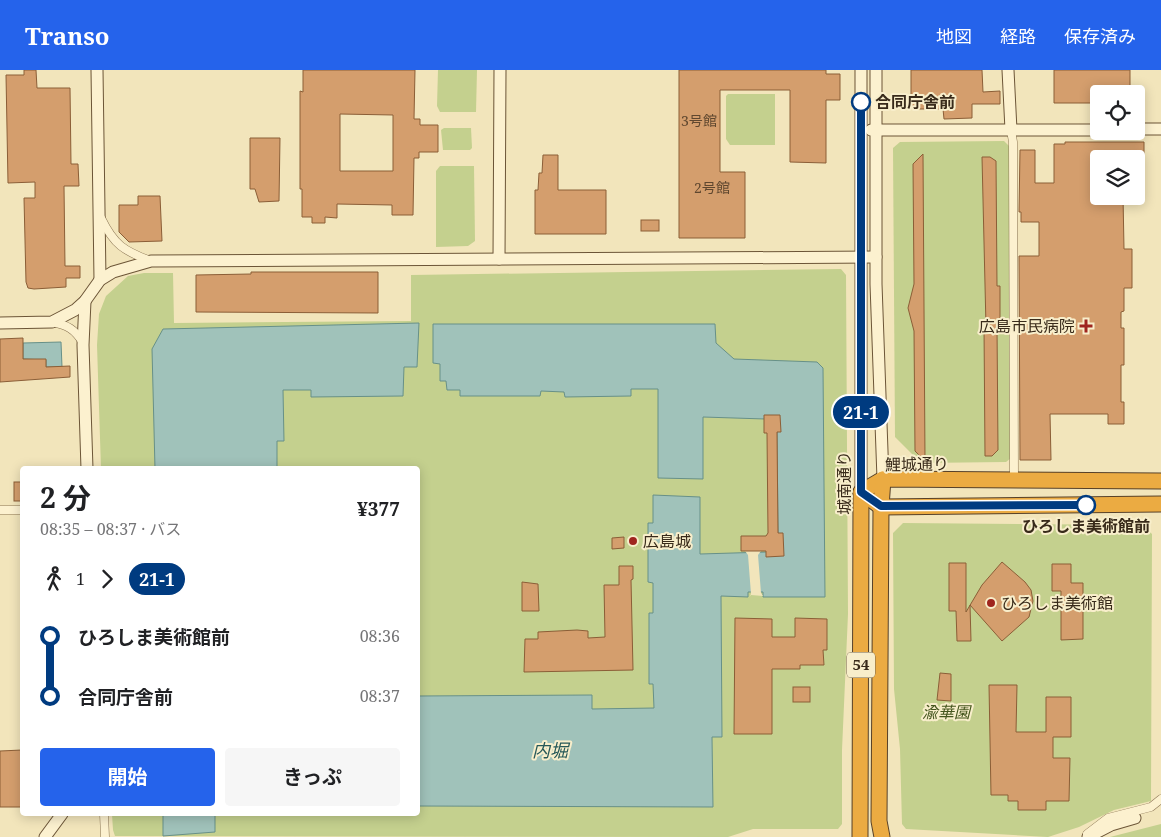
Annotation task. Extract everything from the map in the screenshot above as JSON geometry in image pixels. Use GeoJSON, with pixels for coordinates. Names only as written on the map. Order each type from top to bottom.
{"type":"FeatureCollection","features":[{"type":"Feature","properties":{"kind":"highway","name":"鯉城通り"},"geometry":{"type":"LineString","coordinates":[[861,492],[883,479],[1014,482],[1161,481]]}},
{"type":"Feature","properties":{"kind":"highway"},"geometry":{"type":"LineString","coordinates":[[881,506],[883,479]]}},
{"type":"Feature","properties":{"kind":"highway"},"geometry":{"type":"LineString","coordinates":[[861,492],[881,506],[1161,504]]}},
{"type":"Feature","properties":{"kind":"highway","name":"城南通り"},"geometry":{"type":"LineString","coordinates":[[860,837],[861,492]]}},
{"type":"Feature","properties":{"kind":"highway","name":"54"},"geometry":{"type":"LineString","coordinates":[[881,506],[879,821],[882,837]]}},
{"type":"Feature","properties":{"kind":"street"},"geometry":{"type":"LineString","coordinates":[[97,70],[100,280]]}},
{"type":"Feature","properties":{"kind":"street"},"geometry":{"type":"LineString","coordinates":[[499,259],[500,70]]}},
{"type":"Feature","properties":{"kind":"street","name":"城南通り"},"geometry":{"type":"LineString","coordinates":[[861,70],[861,492]]}},
{"type":"Feature","properties":{"kind":"street"},"geometry":{"type":"LineString","coordinates":[[876,70],[876,257],[883,479]]}},
{"type":"Feature","properties":{"kind":"street"},"geometry":{"type":"LineString","coordinates":[[1008,70],[1010,130],[1013,142],[1014,482]]}},
{"type":"Feature","properties":{"kind":"street"},"geometry":{"type":"LineString","coordinates":[[861,130],[1090,130]]}},
{"type":"Feature","properties":{"kind":"street"},"geometry":{"type":"LineString","coordinates":[[1145,130],[1161,130]]}},
{"type":"Feature","properties":{"kind":"street"},"geometry":{"type":"LineString","coordinates":[[100,217],[107,232],[119,246],[127,252],[151,261]]}},
{"type":"Feature","properties":{"kind":"street"},"geometry":{"type":"LineString","coordinates":[[52,322],[75,310],[85,301],[100,280],[119,269],[151,261],[876,257]]}},
{"type":"Feature","properties":{"kind":"street"},"geometry":{"type":"LineString","coordinates":[[85,301],[84,345],[87,466]]}},
{"type":"Feature","properties":{"kind":"street"},"geometry":{"type":"LineString","coordinates":[[0,323],[52,322],[69,326],[78,334],[84,345]]}},
{"type":"Feature","properties":{"kind":"street"},"geometry":{"type":"LineString","coordinates":[[0,510],[20,510]]}},
{"type":"Feature","properties":{"kind":"street"},"geometry":{"type":"LineString","coordinates":[[1084,837],[1096,825],[1108,818],[1151,807],[1161,798]]}},
{"type":"Feature","properties":{"kind":"street"},"geometry":{"type":"LineString","coordinates":[[45,837],[61,816]]}},
{"type":"Feature","properties":{"kind":"street"},"geometry":{"type":"LineString","coordinates":[[104,816],[105,837]]}},
{"type":"Feature","properties":{"kind":"street"},"geometry":{"type":"LineString","coordinates":[[1088,837],[1111,825],[1135,818]]}},
{"type":"Feature","properties":{"kind":"green space"},"geometry":{"type":"Polygon","coordinates":[[[438,70],[477,70],[476,112],[440,112],[437,106],[438,70]]]}},
{"type":"Feature","properties":{"kind":"green space"},"geometry":{"type":"Polygon","coordinates":[[[728,94],[775,94],[775,145],[730,145],[726,139],[726,96],[728,94]]]}},
{"type":"Feature","properties":{"kind":"green space"},"geometry":{"type":"Polygon","coordinates":[[[444,128],[471,128],[472,148],[470,150],[443,150],[441,130],[444,128]]]}},
{"type":"Feature","properties":{"kind":"green space"},"geometry":{"type":"Polygon","coordinates":[[[1004,141],[1009,146],[1011,458],[1006,462],[921,463],[895,437],[893,148],[900,142],[1004,141]]]}},
{"type":"Feature","properties":{"kind":"green space"},"geometry":{"type":"Polygon","coordinates":[[[440,166],[474,166],[475,241],[468,246],[436,247],[436,171],[440,166]]]}},
{"type":"Feature","properties":{"kind":"green space","name":"広島城"},"geometry":{"type":"Polygon","coordinates":[[[841,269],[846,275],[848,614],[842,750],[842,824],[838,829],[753,829],[728,837],[115,836],[112,816],[420,816],[420,466],[101,466],[97,345],[99,314],[106,296],[128,276],[144,273],[173,273],[174,323],[411,321],[411,275],[841,269]]]}},
{"type":"Feature","properties":{"kind":"green space","name":"渝華園"},"geometry":{"type":"Polygon","coordinates":[[[903,523],[1143,525],[1152,534],[1151,801],[1114,810],[1079,827],[1048,837],[906,829],[902,824],[900,749],[894,689],[893,533],[903,523]]]}},
{"type":"Feature","properties":{"kind":"green space"},"geometry":{"type":"Polygon","coordinates":[[[1161,824],[1161,837],[1110,837],[1161,824]]]}},
{"type":"Feature","properties":{"kind":"water"},"geometry":{"type":"Polygon","coordinates":[[[419,323],[417,367],[404,367],[403,396],[311,397],[311,390],[283,390],[284,441],[277,441],[277,466],[155,466],[152,349],[163,329],[419,323]]]}},
{"type":"Feature","properties":{"kind":"water","name":"内堀"},"geometry":{"type":"Polygon","coordinates":[[[433,324],[715,324],[716,343],[734,359],[817,362],[823,368],[825,597],[763,597],[763,592],[748,592],[748,597],[721,596],[722,737],[712,737],[713,807],[420,806],[420,696],[592,695],[592,709],[654,708],[653,684],[649,684],[649,613],[653,613],[653,583],[648,582],[648,523],[653,523],[653,495],[700,497],[700,554],[767,552],[778,534],[777,431],[765,419],[703,417],[703,479],[658,478],[658,389],[631,389],[631,396],[565,397],[564,392],[541,391],[540,396],[460,396],[460,390],[447,390],[446,381],[440,381],[440,364],[433,363],[433,324]]]}},
{"type":"Feature","properties":{"kind":"water"},"geometry":{"type":"Polygon","coordinates":[[[61,342],[62,367],[46,367],[46,360],[23,359],[23,343],[61,342]]]}},
{"type":"Feature","properties":{"kind":"water"},"geometry":{"type":"Polygon","coordinates":[[[163,816],[215,816],[215,832],[163,836],[163,816]]]}},
{"type":"Feature","properties":{"kind":"pier"},"geometry":{"type":"Polygon","coordinates":[[[745,551],[761,551],[758,555],[761,593],[763,596],[751,595],[749,597],[751,594],[748,555],[745,551]]]}},
{"type":"Feature","properties":{"kind":"building"},"geometry":{"type":"Polygon","coordinates":[[[24,70],[36,70],[37,88],[70,88],[71,164],[78,164],[79,186],[64,186],[65,266],[80,266],[80,278],[66,278],[66,287],[34,289],[28,288],[26,282],[24,198],[35,198],[35,182],[8,183],[6,75],[24,75],[24,70]]]}},
{"type":"Feature","properties":{"kind":"building"},"geometry":{"type":"Polygon","coordinates":[[[303,70],[415,70],[414,119],[420,119],[420,125],[438,125],[438,152],[419,152],[419,158],[414,158],[413,215],[392,215],[392,205],[337,204],[337,218],[325,217],[325,223],[312,223],[312,217],[302,217],[302,189],[300,189],[300,91],[303,92],[303,70]],[[340,114],[340,171],[393,171],[393,115],[340,114]]]}},
{"type":"Feature","properties":{"kind":"building"},"geometry":{"type":"Polygon","coordinates":[[[679,70],[826,70],[826,74],[840,74],[840,100],[826,100],[826,163],[790,162],[790,90],[720,90],[720,172],[745,172],[745,238],[679,238],[679,70]]]}},
{"type":"Feature","properties":{"kind":"building"},"geometry":{"type":"Polygon","coordinates":[[[911,70],[982,70],[983,92],[1000,91],[1000,104],[972,104],[972,118],[944,119],[943,109],[919,109],[919,106],[911,106],[911,70]]]}},
{"type":"Feature","properties":{"kind":"building"},"geometry":{"type":"Polygon","coordinates":[[[1054,70],[1130,70],[1130,85],[1090,85],[1090,103],[1054,103],[1054,70]]]}},
{"type":"Feature","properties":{"kind":"building"},"geometry":{"type":"Polygon","coordinates":[[[250,138],[280,138],[279,201],[259,202],[255,189],[250,189],[250,138]]]}},
{"type":"Feature","properties":{"kind":"building","name":"広島市民病院"},"geometry":{"type":"Polygon","coordinates":[[[1065,142],[1144,142],[1144,150],[1090,150],[1090,205],[1123,205],[1124,249],[1132,249],[1132,288],[1124,288],[1124,311],[1121,312],[1121,328],[1124,328],[1121,402],[1124,402],[1124,424],[1108,424],[1108,414],[1050,414],[1051,460],[1020,460],[1019,256],[1039,256],[1039,222],[1021,222],[1021,212],[1019,212],[1020,150],[1035,150],[1035,183],[1054,183],[1054,144],[1065,144],[1065,142]]]}},
{"type":"Feature","properties":{"kind":"building"},"geometry":{"type":"Polygon","coordinates":[[[923,154],[925,461],[915,451],[914,331],[908,308],[914,284],[913,164],[923,154]]]}},
{"type":"Feature","properties":{"kind":"building"},"geometry":{"type":"Polygon","coordinates":[[[543,155],[558,155],[558,190],[606,190],[606,234],[535,234],[535,190],[538,190],[539,173],[542,173],[543,155]]]}},
{"type":"Feature","properties":{"kind":"building"},"geometry":{"type":"Polygon","coordinates":[[[982,157],[990,157],[996,161],[997,286],[1000,286],[1000,327],[997,327],[998,450],[992,456],[985,456],[984,327],[986,327],[982,157]]]}},
{"type":"Feature","properties":{"kind":"building"},"geometry":{"type":"Polygon","coordinates":[[[138,196],[160,196],[162,241],[129,242],[119,232],[119,205],[138,205],[138,196]]]}},
{"type":"Feature","properties":{"kind":"building"},"geometry":{"type":"Polygon","coordinates":[[[641,220],[659,220],[659,231],[641,231],[641,220]]]}},
{"type":"Feature","properties":{"kind":"building"},"geometry":{"type":"Polygon","coordinates":[[[251,272],[378,272],[378,313],[196,312],[196,275],[251,274],[251,272]]]}},
{"type":"Feature","properties":{"kind":"building"},"geometry":{"type":"Polygon","coordinates":[[[23,338],[23,359],[46,359],[46,367],[70,366],[70,377],[0,382],[0,339],[23,338]]]}},
{"type":"Feature","properties":{"kind":"building"},"geometry":{"type":"Polygon","coordinates":[[[764,415],[780,415],[781,432],[777,432],[778,533],[783,533],[784,556],[766,557],[766,551],[741,551],[741,536],[766,536],[768,533],[767,433],[764,433],[764,415]]]}},
{"type":"Feature","properties":{"kind":"building"},"geometry":{"type":"Polygon","coordinates":[[[14,482],[20,482],[20,501],[14,501],[14,482]]]}},
{"type":"Feature","properties":{"kind":"building"},"geometry":{"type":"Polygon","coordinates":[[[624,537],[624,548],[612,549],[612,538],[624,537]]]}},
{"type":"Feature","properties":{"kind":"building"},"geometry":{"type":"Polygon","coordinates":[[[1002,562],[1025,582],[1031,590],[1033,601],[1029,617],[1002,641],[970,605],[982,585],[1002,562]]]}},
{"type":"Feature","properties":{"kind":"building"},"geometry":{"type":"Polygon","coordinates":[[[949,563],[966,563],[966,612],[970,605],[971,641],[957,641],[956,611],[949,611],[949,563]]]}},
{"type":"Feature","properties":{"kind":"building"},"geometry":{"type":"Polygon","coordinates":[[[1052,564],[1071,564],[1071,583],[1083,583],[1083,639],[1061,640],[1061,591],[1052,591],[1052,564]]]}},
{"type":"Feature","properties":{"kind":"building"},"geometry":{"type":"Polygon","coordinates":[[[619,566],[633,566],[633,579],[631,580],[633,670],[524,672],[525,639],[538,639],[538,632],[577,630],[588,631],[588,638],[605,637],[604,585],[619,585],[619,566]]]}},
{"type":"Feature","properties":{"kind":"building"},"geometry":{"type":"Polygon","coordinates":[[[522,582],[538,584],[539,611],[522,611],[522,582]]]}},
{"type":"Feature","properties":{"kind":"building"},"geometry":{"type":"Polygon","coordinates":[[[735,618],[772,619],[772,637],[795,637],[795,618],[827,619],[827,650],[823,650],[824,665],[800,665],[800,669],[772,669],[772,734],[734,734],[735,618]]]}},
{"type":"Feature","properties":{"kind":"building"},"geometry":{"type":"Polygon","coordinates":[[[940,673],[951,674],[951,701],[937,700],[940,673]]]}},
{"type":"Feature","properties":{"kind":"building"},"geometry":{"type":"Polygon","coordinates":[[[989,685],[1017,685],[1016,732],[1046,732],[1046,697],[1071,697],[1071,737],[1053,737],[1053,758],[1070,758],[1069,801],[1046,801],[1046,810],[1018,810],[1018,801],[1008,801],[1008,795],[991,795],[989,685]]]}},
{"type":"Feature","properties":{"kind":"building"},"geometry":{"type":"Polygon","coordinates":[[[793,687],[810,687],[810,702],[793,702],[793,687]]]}},
{"type":"Feature","properties":{"kind":"building"},"geometry":{"type":"Polygon","coordinates":[[[20,750],[20,807],[0,807],[0,751],[20,750]]]}},
{"type":"Feature","properties":{"kind":"bus line","name":"21-1"},"geometry":{"type":"LineString","coordinates":[[861,102],[863,237],[861,257],[861,492],[881,506],[1086,505]]}},
{"type":"Feature","properties":{"kind":"place","name":"合同庁舎前"},"geometry":{"type":"Point","coordinates":[861,102]}},
{"type":"Feature","properties":{"kind":"place","name":"広島市民病院"},"geometry":{"type":"Point","coordinates":[1086,326]}},
{"type":"Feature","properties":{"kind":"place","name":"ひろしま美術館前"},"geometry":{"type":"Point","coordinates":[1086,505]}},
{"type":"Feature","properties":{"kind":"place","name":"広島城"},"geometry":{"type":"Point","coordinates":[633,541]}},
{"type":"Feature","properties":{"kind":"place","name":"ひろしま美術館"},"geometry":{"type":"Point","coordinates":[991,603]}}]}
